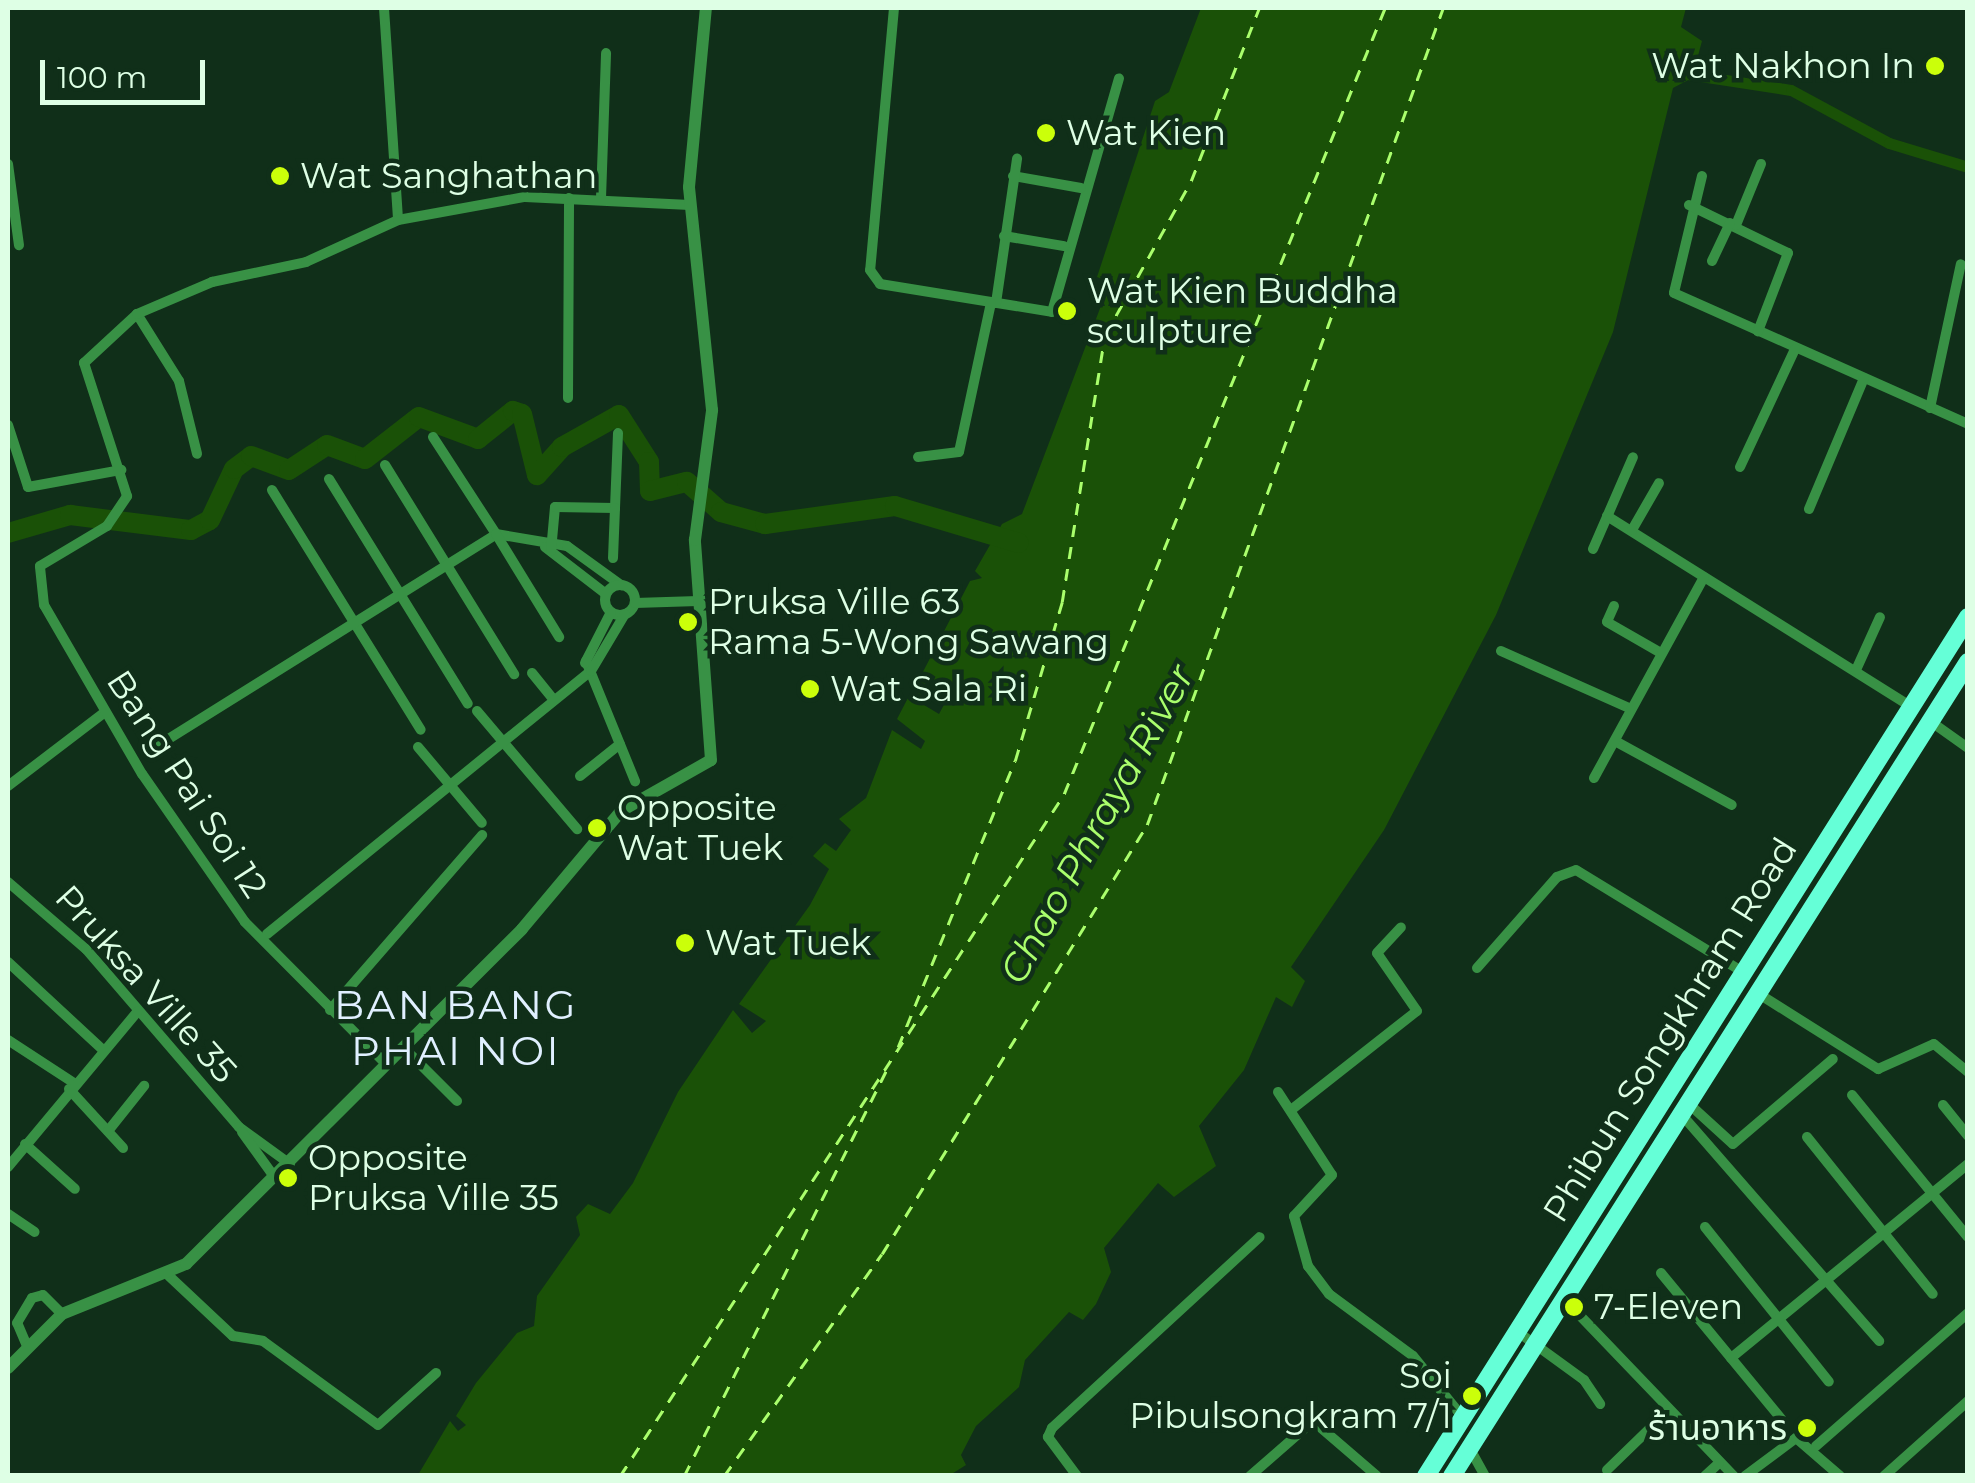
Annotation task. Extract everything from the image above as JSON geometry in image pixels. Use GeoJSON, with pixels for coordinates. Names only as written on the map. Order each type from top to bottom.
{"type":"FeatureCollection","features":[{"type":"Feature","properties":{"kind":"main road","name":"Phibun Songkhram Road"},"geometry":{"type":"LineString","coordinates":[[1426,1476],[1465,1420],[1968,617]]}},
{"type":"Feature","properties":{"kind":"main road","name":"Phibun Songkhram Road"},"geometry":{"type":"LineString","coordinates":[[1452,1476],[1968,662]]}},
{"type":"Feature","properties":{"kind":"main road"},"geometry":{"type":"LineString","coordinates":[[1912,707],[1930,722]]}},
{"type":"Feature","properties":{"kind":"main road"},"geometry":{"type":"LineString","coordinates":[[1498,1367],[1514,1380]]}},
{"type":"Feature","properties":{"kind":"street"},"geometry":{"type":"LineString","coordinates":[[384,8],[398,220]]}},
{"type":"Feature","properties":{"kind":"street"},"geometry":{"type":"LineString","coordinates":[[8,1368],[62,1314],[168,1276],[290,1164],[404,1048],[622,811],[708,765],[696,504],[712,410],[690,205],[706,8]]}},
{"type":"Feature","properties":{"kind":"street"},"geometry":{"type":"LineString","coordinates":[[894,8],[872,276],[1052,312],[1064,246],[1119,78]]}},
{"type":"Feature","properties":{"kind":"street"},"geometry":{"type":"LineString","coordinates":[[601,198],[606,53]]}},
{"type":"Feature","properties":{"kind":"street"},"geometry":{"type":"LineString","coordinates":[[918,456],[959,452],[993,302],[1016,159]]}},
{"type":"Feature","properties":{"kind":"street"},"geometry":{"type":"LineString","coordinates":[[8,164],[19,244]]}},
{"type":"Feature","properties":{"kind":"street"},"geometry":{"type":"LineString","coordinates":[[1712,261],[1762,164]]}},
{"type":"Feature","properties":{"kind":"street"},"geometry":{"type":"LineString","coordinates":[[1014,176],[1081,188]]}},
{"type":"Feature","properties":{"kind":"street"},"geometry":{"type":"LineString","coordinates":[[1702,176],[1690,206],[1674,293],[1968,424]]}},
{"type":"Feature","properties":{"kind":"street"},"geometry":{"type":"LineString","coordinates":[[568,398],[569,198]]}},
{"type":"Feature","properties":{"kind":"street"},"geometry":{"type":"LineString","coordinates":[[8,426],[28,487],[121,470],[84,362],[136,314],[212,282],[306,262],[398,220],[508,199],[601,198],[690,205]]}},
{"type":"Feature","properties":{"kind":"street"},"geometry":{"type":"LineString","coordinates":[[1690,206],[1788,253],[1758,331]]}},
{"type":"Feature","properties":{"kind":"street"},"geometry":{"type":"LineString","coordinates":[[1004,236],[1064,246]]}},
{"type":"Feature","properties":{"kind":"street"},"geometry":{"type":"LineString","coordinates":[[1930,408],[1961,264]]}},
{"type":"Feature","properties":{"kind":"street"},"geometry":{"type":"LineString","coordinates":[[136,314],[180,382],[197,454]]}},
{"type":"Feature","properties":{"kind":"street"},"geometry":{"type":"LineString","coordinates":[[1740,467],[1795,349]]}},
{"type":"Feature","properties":{"kind":"street"},"geometry":{"type":"LineString","coordinates":[[1808,509],[1864,378]]}},
{"type":"Feature","properties":{"kind":"street"},"geometry":{"type":"LineString","coordinates":[[613,558],[618,433]]}},
{"type":"Feature","properties":{"kind":"street"},"geometry":{"type":"LineString","coordinates":[[434,437],[560,637]]}},
{"type":"Feature","properties":{"kind":"street"},"geometry":{"type":"LineString","coordinates":[[1593,549],[1633,457]]}},
{"type":"Feature","properties":{"kind":"street"},"geometry":{"type":"LineString","coordinates":[[385,465],[514,674]]}},
{"type":"Feature","properties":{"kind":"street","name":"Bang Pai Soi 12"},"geometry":{"type":"LineString","coordinates":[[121,470],[125,503],[108,526],[40,566],[34,579],[105,712],[245,922],[387,1065]]}},
{"type":"Feature","properties":{"kind":"street"},"geometry":{"type":"LineString","coordinates":[[329,479],[472,707],[577,829]]}},
{"type":"Feature","properties":{"kind":"street"},"geometry":{"type":"LineString","coordinates":[[1632,530],[1659,484]]}},
{"type":"Feature","properties":{"kind":"street"},"geometry":{"type":"LineString","coordinates":[[272,490],[421,730]]}},
{"type":"Feature","properties":{"kind":"street"},"geometry":{"type":"LineString","coordinates":[[551,546],[559,505],[615,508]]}},
{"type":"Feature","properties":{"kind":"street"},"geometry":{"type":"LineString","coordinates":[[1607,516],[1912,707]]}},
{"type":"Feature","properties":{"kind":"street"},"geometry":{"type":"LineString","coordinates":[[146,753],[496,534],[580,552],[621,585],[634,602]]}},
{"type":"Feature","properties":{"kind":"street"},"geometry":{"type":"LineString","coordinates":[[551,546],[606,594],[611,612],[589,666],[635,781]]}},
{"type":"Feature","properties":{"kind":"street"},"geometry":{"type":"LineString","coordinates":[[1594,778],[1704,577]]}},
{"type":"Feature","properties":{"kind":"street"},"geometry":{"type":"LineString","coordinates":[[606,594],[621,585]]}},
{"type":"Feature","properties":{"kind":"street"},"geometry":{"type":"LineString","coordinates":[[634,602],[698,601]]}},
{"type":"Feature","properties":{"kind":"street"},"geometry":{"type":"LineString","coordinates":[[267,934],[579,678],[634,602]]}},
{"type":"Feature","properties":{"kind":"street"},"geometry":{"type":"LineString","coordinates":[[1614,606],[1607,622],[1661,653]]}},
{"type":"Feature","properties":{"kind":"street"},"geometry":{"type":"LineString","coordinates":[[611,612],[625,614]]}},
{"type":"Feature","properties":{"kind":"street"},"geometry":{"type":"LineString","coordinates":[[1856,670],[1880,617]]}},
{"type":"Feature","properties":{"kind":"street"},"geometry":{"type":"LineString","coordinates":[[1501,651],[1630,709]]}},
{"type":"Feature","properties":{"kind":"street"},"geometry":{"type":"LineString","coordinates":[[532,673],[553,699]]}},
{"type":"Feature","properties":{"kind":"street"},"geometry":{"type":"LineString","coordinates":[[8,786],[105,712]]}},
{"type":"Feature","properties":{"kind":"street"},"geometry":{"type":"LineString","coordinates":[[1930,722],[1968,748]]}},
{"type":"Feature","properties":{"kind":"street"},"geometry":{"type":"LineString","coordinates":[[1615,740],[1732,805]]}},
{"type":"Feature","properties":{"kind":"street"},"geometry":{"type":"LineString","coordinates":[[580,776],[620,744]]}},
{"type":"Feature","properties":{"kind":"street"},"geometry":{"type":"LineString","coordinates":[[330,1010],[482,829],[418,748]]}},
{"type":"Feature","properties":{"kind":"street"},"geometry":{"type":"LineString","coordinates":[[1477,968],[1557,877],[1576,870],[1746,974]]}},
{"type":"Feature","properties":{"kind":"street","name":"Pruksa Ville 35"},"geometry":{"type":"LineString","coordinates":[[8,882],[61,923],[239,1127],[275,1178]]}},
{"type":"Feature","properties":{"kind":"street"},"geometry":{"type":"LineString","coordinates":[[1291,1110],[1417,1011],[1377,954],[1401,927]]}},
{"type":"Feature","properties":{"kind":"street"},"geometry":{"type":"LineString","coordinates":[[8,962],[104,1050]]}},
{"type":"Feature","properties":{"kind":"street"},"geometry":{"type":"LineString","coordinates":[[1759,994],[1878,1068],[1934,1044],[1968,1072]]}},
{"type":"Feature","properties":{"kind":"street"},"geometry":{"type":"LineString","coordinates":[[8,1167],[71,1086],[138,1012]]}},
{"type":"Feature","properties":{"kind":"street"},"geometry":{"type":"LineString","coordinates":[[8,1040],[71,1086],[123,1148]]}},
{"type":"Feature","properties":{"kind":"street"},"geometry":{"type":"LineString","coordinates":[[404,1048],[458,1101]]}},
{"type":"Feature","properties":{"kind":"street"},"geometry":{"type":"LineString","coordinates":[[1685,1109],[1733,1144],[1833,1059]]}},
{"type":"Feature","properties":{"kind":"street"},"geometry":{"type":"LineString","coordinates":[[108,1131],[144,1086]]}},
{"type":"Feature","properties":{"kind":"street"},"geometry":{"type":"LineString","coordinates":[[1278,1092],[1332,1175],[1294,1216],[1308,1266],[1329,1294],[1413,1356],[1465,1420]]}},
{"type":"Feature","properties":{"kind":"street"},"geometry":{"type":"LineString","coordinates":[[1852,1095],[1968,1237]]}},
{"type":"Feature","properties":{"kind":"street"},"geometry":{"type":"LineString","coordinates":[[1944,1105],[1968,1136]]}},
{"type":"Feature","properties":{"kind":"street"},"geometry":{"type":"LineString","coordinates":[[1685,1109],[1879,1341]]}},
{"type":"Feature","properties":{"kind":"street","name":"Pruksa Ville 35"},"geometry":{"type":"LineString","coordinates":[[239,1127],[290,1164]]}},
{"type":"Feature","properties":{"kind":"street"},"geometry":{"type":"LineString","coordinates":[[1807,1136],[1933,1294]]}},
{"type":"Feature","properties":{"kind":"street"},"geometry":{"type":"LineString","coordinates":[[25,1144],[75,1190]]}},
{"type":"Feature","properties":{"kind":"street"},"geometry":{"type":"LineString","coordinates":[[1731,1358],[1968,1164]]}},
{"type":"Feature","properties":{"kind":"street"},"geometry":{"type":"LineString","coordinates":[[8,1214],[35,1232]]}},
{"type":"Feature","properties":{"kind":"street"},"geometry":{"type":"LineString","coordinates":[[1705,1227],[1829,1382]]}},
{"type":"Feature","properties":{"kind":"street"},"geometry":{"type":"LineString","coordinates":[[1077,1476],[1048,1438],[1052,1428],[1260,1237]]}},
{"type":"Feature","properties":{"kind":"street"},"geometry":{"type":"LineString","coordinates":[[1661,1273],[1782,1420]]}},
{"type":"Feature","properties":{"kind":"street"},"geometry":{"type":"LineString","coordinates":[[168,1276],[233,1336],[262,1341],[378,1425],[436,1373]]}},
{"type":"Feature","properties":{"kind":"street"},"geometry":{"type":"LineString","coordinates":[[27,1346],[17,1323],[32,1298],[43,1295],[62,1314]]}},
{"type":"Feature","properties":{"kind":"street"},"geometry":{"type":"LineString","coordinates":[[1565,1300],[1734,1476]]}},
{"type":"Feature","properties":{"kind":"street"},"geometry":{"type":"LineString","coordinates":[[1816,1446],[1968,1313]]}},
{"type":"Feature","properties":{"kind":"street"},"geometry":{"type":"LineString","coordinates":[[1518,1332],[1600,1404]]}},
{"type":"Feature","properties":{"kind":"street"},"geometry":{"type":"LineString","coordinates":[[1884,1476],[1968,1400]]}},
{"type":"Feature","properties":{"kind":"street"},"geometry":{"type":"LineString","coordinates":[[1607,1470],[1670,1410]]}},
{"type":"Feature","properties":{"kind":"street"},"geometry":{"type":"LineString","coordinates":[[1250,1476],[1314,1421],[1376,1476]]}},
{"type":"Feature","properties":{"kind":"street"},"geometry":{"type":"LineString","coordinates":[[1745,1476],[1792,1439],[1816,1446],[1840,1476]]}},
{"type":"Feature","properties":{"kind":"street"},"geometry":{"type":"LineString","coordinates":[[1470,1450],[1485,1476]]}},
{"type":"Feature","properties":{"kind":"street"},"geometry":{"type":"LineString","coordinates":[[1705,1476],[1719,1463]]}},
{"type":"Feature","properties":{"kind":"water","name":"Chao Phraya River"},"geometry":{"type":"Polygon","coordinates":[[[1201,8],[1686,8],[1681,27],[1702,41],[1692,78],[1673,88],[1613,332],[1496,615],[1384,830],[1291,967],[1305,981],[1292,1007],[1276,997],[1244,1070],[1199,1126],[1216,1166],[1174,1197],[1158,1183],[1104,1248],[1111,1272],[1096,1304],[1083,1320],[1069,1312],[1025,1360],[1019,1387],[976,1426],[961,1455],[966,1465],[950,1475],[418,1475],[450,1421],[458,1431],[466,1425],[456,1416],[476,1383],[517,1333],[534,1326],[537,1296],[580,1235],[576,1217],[588,1204],[610,1214],[633,1183],[678,1092],[733,1010],[752,1033],[766,1021],[739,1004],[810,905],[829,869],[813,856],[825,843],[836,851],[851,830],[839,819],[866,798],[892,730],[921,749],[925,741],[897,719],[909,696],[939,714],[946,701],[912,693],[970,581],[982,578],[975,571],[1002,524],[1022,514],[1110,282],[1097,277],[1155,101],[1169,92],[1201,8]]]}},
{"type":"Feature","properties":{"kind":"waterway"},"geometry":{"type":"LineString","coordinates":[[1681,73],[1791,90],[1889,143],[1968,167]]}},
{"type":"Feature","properties":{"kind":"waterway"},"geometry":{"type":"LineString","coordinates":[[8,533],[70,515],[191,530],[210,520],[234,469],[251,456],[289,470],[327,445],[365,459],[419,417],[478,439],[513,411],[522,414],[537,475],[562,447],[619,415],[649,462],[650,491],[687,482],[721,512],[765,524],[895,506],[1019,543]]}},
{"type":"Feature","properties":{"kind":"ferry route"},"geometry":{"type":"LineString","coordinates":[[898,1047],[1015,761],[1062,602],[1105,335],[1191,181],[1259,8]]}},
{"type":"Feature","properties":{"kind":"ferry route"},"geometry":{"type":"LineString","coordinates":[[620,1476],[1064,794],[1385,8]]}},
{"type":"Feature","properties":{"kind":"ferry route"},"geometry":{"type":"LineString","coordinates":[[724,1476],[882,1254],[1147,825],[1443,8]]}},
{"type":"Feature","properties":{"kind":"ferry route"},"geometry":{"type":"LineString","coordinates":[[684,1476],[887,1068]]}},
{"type":"Feature","properties":{"kind":"place","name":"Wat Nakhon In"},"geometry":{"type":"Point","coordinates":[1935,66]}},
{"type":"Feature","properties":{"kind":"place","name":"Wat Kien"},"geometry":{"type":"Point","coordinates":[1046,133]}},
{"type":"Feature","properties":{"kind":"place","name":"Wat Sanghathan"},"geometry":{"type":"Point","coordinates":[280,176]}},
{"type":"Feature","properties":{"kind":"place","name":"Wat Kien Buddha sculpture"},"geometry":{"type":"Point","coordinates":[1067,311]}},
{"type":"Feature","properties":{"kind":"place","name":"Pruksa Ville 63 Rama 5-Wong Sawang"},"geometry":{"type":"Point","coordinates":[688,622]}},
{"type":"Feature","properties":{"kind":"place","name":"Wat Sala Ri"},"geometry":{"type":"Point","coordinates":[810,689]}},
{"type":"Feature","properties":{"kind":"place","name":"Opposite Wat Tuek"},"geometry":{"type":"Point","coordinates":[597,828]}},
{"type":"Feature","properties":{"kind":"place","name":"Wat Tuek"},"geometry":{"type":"Point","coordinates":[685,943]}},
{"type":"Feature","properties":{"kind":"place","name":"Opposite Pruksa Ville 35"},"geometry":{"type":"Point","coordinates":[288,1178]}},
{"type":"Feature","properties":{"kind":"place","name":"7-Eleven"},"geometry":{"type":"Point","coordinates":[1574,1307]}},
{"type":"Feature","properties":{"kind":"place","name":"Soi Pibulsongkram 7/1"},"geometry":{"type":"Point","coordinates":[1472,1396]}},
{"type":"Feature","properties":{"kind":"place","name":"ร้านอาหาร"},"geometry":{"type":"Point","coordinates":[1807,1428]}},
{"type":"Feature","properties":{"kind":"district","name":"BAN BANG PHAI NOI"},"geometry":{"type":"Point","coordinates":[456,1028]}}]}
